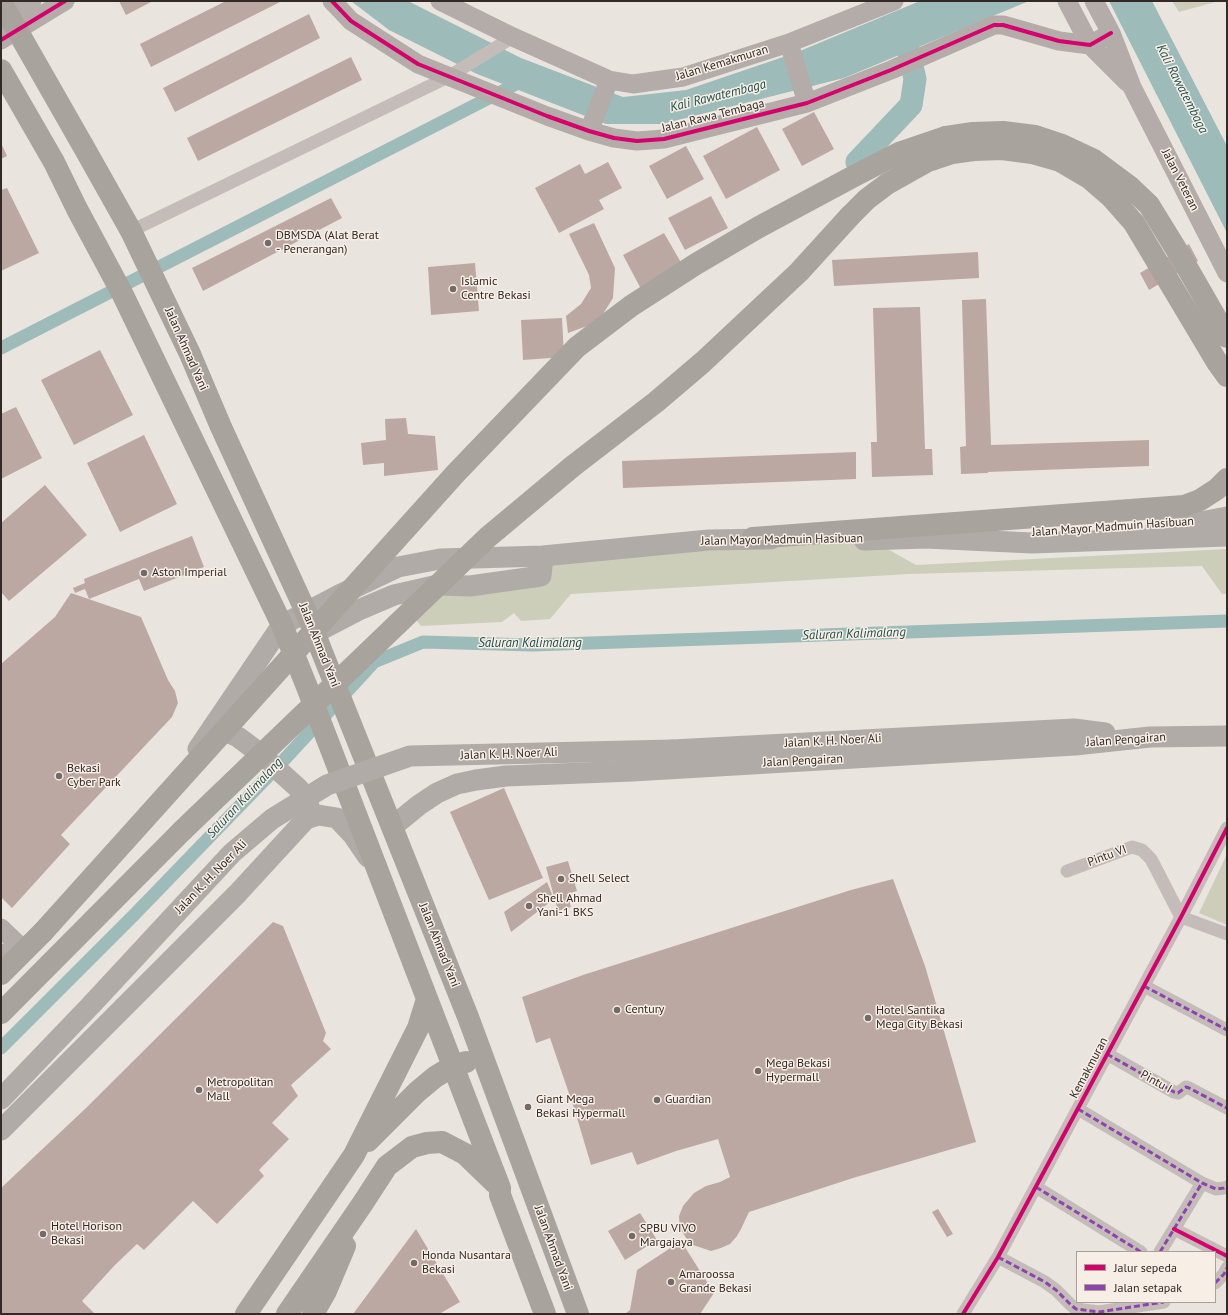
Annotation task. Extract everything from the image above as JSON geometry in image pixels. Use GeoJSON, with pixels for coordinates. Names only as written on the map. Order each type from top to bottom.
{"type":"FeatureCollection","features":[{"type":"Feature","properties":{"kind":"highway","name":"Jalan Ahmad Yani"},"geometry":{"type":"LineString","coordinates":[[6,22],[86,151],[131,231],[190,354],[221,427],[306,612],[482,1055],[578,1314]]}},
{"type":"Feature","properties":{"kind":"highway"},"geometry":{"type":"LineString","coordinates":[[1,70],[54,162],[122,293],[282,625],[308,687],[500,1188],[500,1195],[545,1314]]}},
{"type":"Feature","properties":{"kind":"highway"},"geometry":{"type":"LineString","coordinates":[[7,962],[43,932],[456,473],[577,347],[631,306],[696,264],[759,227],[856,175],[899,154],[946,137],[972,132],[1003,132],[1035,136],[1062,145],[1094,160],[1129,186],[1149,205],[1227,336]]}},
{"type":"Feature","properties":{"kind":"highway"},"geometry":{"type":"LineString","coordinates":[[1,1013],[183,830],[488,537],[573,466],[656,402],[702,362],[799,272],[867,199],[887,184],[928,161],[952,153],[974,150],[1002,149],[1032,153],[1060,161],[1089,178],[1111,197],[1134,223],[1222,369],[1227,383]]}},
{"type":"Feature","properties":{"kind":"highway"},"geometry":{"type":"LineString","coordinates":[[753,538],[1184,506],[1200,500],[1217,490],[1227,479]]}},
{"type":"Feature","properties":{"kind":"highway"},"geometry":{"type":"LineString","coordinates":[[246,1314],[354,1154],[418,1028],[427,999]]}},
{"type":"Feature","properties":{"kind":"highway"},"geometry":{"type":"LineString","coordinates":[[354,1154],[416,1092],[435,1077],[453,1066],[482,1055]]}},
{"type":"Feature","properties":{"kind":"highway"},"geometry":{"type":"LineString","coordinates":[[287,1314],[387,1166],[412,1147],[427,1143],[442,1142],[465,1154],[500,1188]]}},
{"type":"Feature","properties":{"kind":"highway"},"geometry":{"type":"LineString","coordinates":[[313,1314],[326,1291],[363,1203]]}},
{"type":"Feature","properties":{"kind":"main road","name":"Jalan Mayor Madmuin Hasibuan"},"geometry":{"type":"LineString","coordinates":[[282,625],[339,595],[398,567],[440,560],[543,556],[709,540],[753,538],[838,541],[1153,527],[1227,517]]}},
{"type":"Feature","properties":{"kind":"main road","name":"Jalan Mayor Madmuin Hasibuan"},"geometry":{"type":"LineString","coordinates":[[926,538],[1032,543],[1227,536]]}},
{"type":"Feature","properties":{"kind":"main road"},"geometry":{"type":"LineString","coordinates":[[292,650],[314,633],[361,609],[394,595],[438,585],[470,586],[541,576],[543,556]]}},
{"type":"Feature","properties":{"kind":"main road"},"geometry":{"type":"LineString","coordinates":[[7,962],[90,880],[172,789],[282,625]]}},
{"type":"Feature","properties":{"kind":"main road"},"geometry":{"type":"LineString","coordinates":[[213,726],[238,737],[258,752],[298,788],[304,795],[312,817]]}},
{"type":"Feature","properties":{"kind":"main road","name":"Jalan K. H. Noer Ali"},"geometry":{"type":"LineString","coordinates":[[1,1099],[92,1004],[232,853],[272,818],[327,785],[410,756],[672,750],[1074,729],[1150,737]]}},
{"type":"Feature","properties":{"kind":"main road","name":"Jalan Pengairan"},"geometry":{"type":"LineString","coordinates":[[392,827],[419,805],[437,793],[458,784],[506,776],[633,772],[1051,746],[1150,737],[1227,736]]}},
{"type":"Feature","properties":{"kind":"main road"},"geometry":{"type":"LineString","coordinates":[[1,1130],[312,817],[338,818],[353,835],[380,876]]}},
{"type":"Feature","properties":{"kind":"street"},"geometry":{"type":"LineString","coordinates":[[6,22],[32,1]]}},
{"type":"Feature","properties":{"kind":"street"},"geometry":{"type":"LineString","coordinates":[[6,22],[65,1]]}},
{"type":"Feature","properties":{"kind":"street","name":"Jalan Rawa Tembaga"},"geometry":{"type":"LineString","coordinates":[[332,1],[351,20],[418,64],[454,74],[473,85],[547,116],[590,128],[614,138],[638,141],[664,139],[806,100],[891,70],[994,25],[1003,25],[1059,41],[1086,39]]}},
{"type":"Feature","properties":{"kind":"street","name":"Jalan Kemakmuran"},"geometry":{"type":"LineString","coordinates":[[440,1],[507,41],[607,84],[633,84],[683,77],[789,45],[894,1]]}},
{"type":"Feature","properties":{"kind":"street","name":"Jalan Veteran"},"geometry":{"type":"LineString","coordinates":[[1067,1],[1086,39],[1132,88]]}},
{"type":"Feature","properties":{"kind":"street","name":"Jalan Veteran"},"geometry":{"type":"LineString","coordinates":[[1094,1],[1108,27],[1132,88],[1227,273]]}},
{"type":"Feature","properties":{"kind":"street"},"geometry":{"type":"LineString","coordinates":[[1086,39],[1108,27]]}},
{"type":"Feature","properties":{"kind":"street"},"geometry":{"type":"LineString","coordinates":[[131,231],[454,74],[507,41]]}},
{"type":"Feature","properties":{"kind":"street"},"geometry":{"type":"LineString","coordinates":[[789,45],[806,100]]}},
{"type":"Feature","properties":{"kind":"street"},"geometry":{"type":"LineString","coordinates":[[590,128],[607,84]]}},
{"type":"Feature","properties":{"kind":"street","name":"Kemakmuran"},"geometry":{"type":"LineString","coordinates":[[963,1314],[998,1257],[1181,917],[1227,828]]}},
{"type":"Feature","properties":{"kind":"street","name":"Pintu VI"},"geometry":{"type":"LineString","coordinates":[[1067,871],[1132,847],[1142,850],[1150,859],[1181,917]]}},
{"type":"Feature","properties":{"kind":"street"},"geometry":{"type":"LineString","coordinates":[[1181,917],[1227,934]]}},
{"type":"Feature","properties":{"kind":"street"},"geometry":{"type":"LineString","coordinates":[[1,928],[7,962]]}},
{"type":"Feature","properties":{"kind":"street"},"geometry":{"type":"LineString","coordinates":[[1144,986],[1227,1030]]}},
{"type":"Feature","properties":{"kind":"street","name":"Pintu I"},"geometry":{"type":"LineString","coordinates":[[1107,1054],[1174,1092],[1178,1093],[1186,1087],[1227,1108]]}},
{"type":"Feature","properties":{"kind":"street"},"geometry":{"type":"LineString","coordinates":[[1078,1109],[1202,1183],[1216,1189],[1227,1187]]}},
{"type":"Feature","properties":{"kind":"street"},"geometry":{"type":"LineString","coordinates":[[1161,1251],[1202,1183]]}},
{"type":"Feature","properties":{"kind":"street"},"geometry":{"type":"LineString","coordinates":[[1036,1187],[1139,1251]]}},
{"type":"Feature","properties":{"kind":"street"},"geometry":{"type":"LineString","coordinates":[[1174,1229],[1227,1256]]}},
{"type":"Feature","properties":{"kind":"street"},"geometry":{"type":"LineString","coordinates":[[998,1257],[1045,1282],[1076,1309],[1099,1312],[1158,1303]]}},
{"type":"Feature","properties":{"kind":"street"},"geometry":{"type":"LineString","coordinates":[[1216,1282],[1224,1274],[1227,1268]]}},
{"type":"Feature","properties":{"kind":"green space"},"geometry":{"type":"Polygon","coordinates":[[[1172,1],[1219,1],[1179,12],[1172,1]]]}},
{"type":"Feature","properties":{"kind":"green space"},"geometry":{"type":"Polygon","coordinates":[[[870,539],[916,565],[1227,549],[1227,594],[1222,594],[1202,566],[909,574],[571,594],[550,619],[521,621],[514,613],[502,622],[421,626],[410,612],[438,585],[541,576],[543,556],[870,539]]]}},
{"type":"Feature","properties":{"kind":"green space"},"geometry":{"type":"Polygon","coordinates":[[[1227,854],[1227,925],[1199,913],[1227,854]]]}},
{"type":"Feature","properties":{"kind":"water","name":"Kali Rawatembaga"},"geometry":{"type":"Polygon","coordinates":[[[351,1],[408,1],[521,58],[623,97],[686,90],[795,53],[920,1],[1029,1],[844,78],[662,124],[606,124],[477,74],[389,30],[351,1]]]}},
{"type":"Feature","properties":{"kind":"water","name":"Kali Rawatembaga"},"geometry":{"type":"Polygon","coordinates":[[[1109,1],[1152,1],[1227,146],[1227,233],[1109,1]]]}},
{"type":"Feature","properties":{"kind":"building"},"geometry":{"type":"Polygon","coordinates":[[[119,1],[153,1],[126,15],[119,1]]]}},
{"type":"Feature","properties":{"kind":"building"},"geometry":{"type":"Polygon","coordinates":[[[226,1],[282,1],[151,67],[140,44],[226,1]]]}},
{"type":"Feature","properties":{"kind":"building"},"geometry":{"type":"Polygon","coordinates":[[[309,14],[320,38],[175,112],[163,88],[309,14]]]}},
{"type":"Feature","properties":{"kind":"building"},"geometry":{"type":"Polygon","coordinates":[[[351,57],[362,80],[198,161],[187,138],[351,57]]]}},
{"type":"Feature","properties":{"kind":"building"},"geometry":{"type":"Polygon","coordinates":[[[814,112],[834,149],[802,166],[782,129],[814,112]]]}},
{"type":"Feature","properties":{"kind":"building"},"geometry":{"type":"Polygon","coordinates":[[[757,127],[780,170],[726,199],[703,156],[757,127]]]}},
{"type":"Feature","properties":{"kind":"building"},"geometry":{"type":"Polygon","coordinates":[[[1,143],[7,156],[1,159],[1,143]]]}},
{"type":"Feature","properties":{"kind":"building"},"geometry":{"type":"Polygon","coordinates":[[[686,146],[704,179],[667,199],[649,166],[686,146]]]}},
{"type":"Feature","properties":{"kind":"building"},"geometry":{"type":"Polygon","coordinates":[[[608,162],[622,188],[599,200],[604,209],[559,233],[535,188],[580,164],[585,174],[608,162]]]}},
{"type":"Feature","properties":{"kind":"building"},"geometry":{"type":"Polygon","coordinates":[[[7,188],[39,253],[1,271],[1,190],[7,188]]]}},
{"type":"Feature","properties":{"kind":"building"},"geometry":{"type":"Polygon","coordinates":[[[711,196],[728,228],[685,250],[668,218],[711,196]]]}},
{"type":"Feature","properties":{"kind":"building","name":"DBMSDA (Alat Berat - Penerangan)"},"geometry":{"type":"Polygon","coordinates":[[[331,198],[342,218],[203,291],[192,268],[331,198]]]}},
{"type":"Feature","properties":{"kind":"building"},"geometry":{"type":"Polygon","coordinates":[[[594,223],[615,268],[613,298],[598,322],[568,333],[566,316],[581,304],[591,288],[589,275],[569,234],[594,223]]]}},
{"type":"Feature","properties":{"kind":"building"},"geometry":{"type":"Polygon","coordinates":[[[664,233],[683,266],[641,289],[623,255],[664,233]]]}},
{"type":"Feature","properties":{"kind":"building"},"geometry":{"type":"Polygon","coordinates":[[[1189,244],[1198,261],[1149,290],[1140,273],[1189,244]]]}},
{"type":"Feature","properties":{"kind":"building"},"geometry":{"type":"Polygon","coordinates":[[[978,252],[979,278],[834,286],[832,260],[978,252]]]}},
{"type":"Feature","properties":{"kind":"building","name":"Islamic Centre Bekasi"},"geometry":{"type":"Polygon","coordinates":[[[475,263],[479,311],[431,315],[428,267],[475,263]]]}},
{"type":"Feature","properties":{"kind":"building"},"geometry":{"type":"Polygon","coordinates":[[[986,299],[991,445],[1149,440],[1149,466],[961,474],[960,447],[966,446],[962,300],[986,299]]]}},
{"type":"Feature","properties":{"kind":"building"},"geometry":{"type":"Polygon","coordinates":[[[920,307],[925,449],[932,449],[933,475],[872,477],[871,442],[877,442],[873,308],[920,307]]]}},
{"type":"Feature","properties":{"kind":"building"},"geometry":{"type":"Polygon","coordinates":[[[562,318],[564,357],[523,360],[521,320],[562,318]]]}},
{"type":"Feature","properties":{"kind":"building"},"geometry":{"type":"Polygon","coordinates":[[[100,350],[133,415],[74,445],[41,380],[100,350]]]}},
{"type":"Feature","properties":{"kind":"building"},"geometry":{"type":"Polygon","coordinates":[[[16,407],[42,458],[1,479],[1,414],[16,407]]]}},
{"type":"Feature","properties":{"kind":"building"},"geometry":{"type":"Polygon","coordinates":[[[406,418],[408,434],[435,436],[438,470],[384,476],[384,463],[363,465],[361,443],[386,440],[385,419],[406,418]]]}},
{"type":"Feature","properties":{"kind":"building"},"geometry":{"type":"Polygon","coordinates":[[[144,435],[177,504],[120,532],[87,463],[144,435]]]}},
{"type":"Feature","properties":{"kind":"building"},"geometry":{"type":"Polygon","coordinates":[[[856,452],[856,479],[623,488],[622,461],[856,452]]]}},
{"type":"Feature","properties":{"kind":"building"},"geometry":{"type":"Polygon","coordinates":[[[45,485],[87,535],[9,601],[1,592],[1,523],[45,485]]]}},
{"type":"Feature","properties":{"kind":"building","name":"Aston Imperial"},"geometry":{"type":"Polygon","coordinates":[[[192,536],[204,567],[144,591],[139,579],[89,599],[85,589],[75,593],[73,588],[85,583],[84,579],[192,536]]]}},
{"type":"Feature","properties":{"kind":"building","name":"Bekasi Cyber Park"},"geometry":{"type":"Polygon","coordinates":[[[71,593],[141,617],[168,680],[175,691],[178,703],[172,717],[61,835],[70,844],[12,908],[1,897],[1,664],[55,617],[71,593]]]}},
{"type":"Feature","properties":{"kind":"building"},"geometry":{"type":"Polygon","coordinates":[[[504,788],[543,878],[489,900],[450,812],[504,788]]]}},
{"type":"Feature","properties":{"kind":"building","name":"Shell Select"},"geometry":{"type":"Polygon","coordinates":[[[568,861],[577,891],[567,894],[571,907],[558,911],[546,867],[568,861]]]}},
{"type":"Feature","properties":{"kind":"building","name":"Mega Bekasi Hypermall"},"geometry":{"type":"Polygon","coordinates":[[[893,879],[925,966],[976,1142],[853,1178],[749,1212],[737,1236],[730,1244],[721,1248],[711,1251],[693,1245],[686,1238],[680,1228],[679,1216],[683,1206],[694,1193],[706,1186],[730,1177],[718,1139],[676,1151],[637,1165],[632,1152],[591,1165],[575,1111],[550,1038],[536,1043],[522,997],[583,975],[851,890],[893,879]]]}},
{"type":"Feature","properties":{"kind":"building","name":"Shell Ahmad Yani-1 BKS"},"geometry":{"type":"Polygon","coordinates":[[[547,882],[554,899],[511,932],[504,912],[547,882]]]}},
{"type":"Feature","properties":{"kind":"building","name":"Metropolitan Mall"},"geometry":{"type":"Polygon","coordinates":[[[273,922],[283,926],[326,1033],[323,1041],[331,1049],[291,1085],[298,1096],[272,1123],[289,1139],[259,1170],[264,1176],[217,1224],[193,1201],[144,1250],[137,1244],[114,1266],[82,1301],[95,1314],[1,1314],[1,1188],[85,1109],[273,922]]]}},
{"type":"Feature","properties":{"kind":"building"},"geometry":{"type":"Polygon","coordinates":[[[938,1209],[953,1234],[947,1237],[932,1212],[938,1209]]]}},
{"type":"Feature","properties":{"kind":"building","name":"SPBU VIVO Margajaya"},"geometry":{"type":"Polygon","coordinates":[[[640,1213],[657,1240],[625,1260],[608,1231],[640,1213]]]}},
{"type":"Feature","properties":{"kind":"building","name":"Honda Nusantara Bekasi"},"geometry":{"type":"Polygon","coordinates":[[[416,1229],[460,1302],[439,1314],[353,1314],[416,1229]]]}},
{"type":"Feature","properties":{"kind":"building","name":"Amaroossa Grande Bekasi"},"geometry":{"type":"Polygon","coordinates":[[[681,1241],[714,1293],[700,1314],[625,1314],[630,1310],[637,1270],[681,1241]]]}},
{"type":"Feature","properties":{"kind":"waterway"},"geometry":{"type":"LineString","coordinates":[[857,162],[911,105],[915,79],[906,40]]}},
{"type":"Feature","properties":{"kind":"waterway"},"geometry":{"type":"LineString","coordinates":[[1,348],[524,80]]}},
{"type":"Feature","properties":{"kind":"waterway","name":"Saluran Kalimalang"},"geometry":{"type":"LineString","coordinates":[[1,1048],[133,916],[283,761],[374,662],[423,642],[532,645],[1227,621]]}},
{"type":"Feature","properties":{"kind":"marked path"},"geometry":{"type":"LineString","coordinates":[[1144,986],[1227,1030]]}},
{"type":"Feature","properties":{"kind":"marked path"},"geometry":{"type":"LineString","coordinates":[[1107,1054],[1174,1092],[1178,1093],[1186,1087],[1227,1108]]}},
{"type":"Feature","properties":{"kind":"marked path"},"geometry":{"type":"LineString","coordinates":[[1078,1109],[1202,1183],[1216,1189],[1227,1187]]}},
{"type":"Feature","properties":{"kind":"marked path"},"geometry":{"type":"LineString","coordinates":[[1161,1251],[1202,1183]]}},
{"type":"Feature","properties":{"kind":"marked path"},"geometry":{"type":"LineString","coordinates":[[1036,1187],[1139,1251]]}},
{"type":"Feature","properties":{"kind":"marked path"},"geometry":{"type":"LineString","coordinates":[[998,1257],[1045,1282],[1076,1309],[1099,1312],[1158,1303]]}},
{"type":"Feature","properties":{"kind":"marked path"},"geometry":{"type":"LineString","coordinates":[[1216,1282],[1224,1274],[1227,1268]]}},
{"type":"Feature","properties":{"kind":"cycle path"},"geometry":{"type":"LineString","coordinates":[[1,40],[65,1]]}},
{"type":"Feature","properties":{"kind":"cycle path"},"geometry":{"type":"LineString","coordinates":[[332,1],[351,21],[418,64],[547,116],[589,131],[614,138],[637,141],[664,139],[807,103],[891,70],[994,25],[1003,25],[1059,41],[1090,45],[1111,33]]}},
{"type":"Feature","properties":{"kind":"cycle path"},"geometry":{"type":"LineString","coordinates":[[963,1314],[998,1257],[1181,917],[1227,828]]}},
{"type":"Feature","properties":{"kind":"cycle path"},"geometry":{"type":"LineString","coordinates":[[1174,1229],[1227,1256]]}},
{"type":"Feature","properties":{"kind":"place","name":"DBMSDA (Alat Berat - Penerangan)"},"geometry":{"type":"Point","coordinates":[268,243]}},
{"type":"Feature","properties":{"kind":"place","name":"Islamic Centre Bekasi"},"geometry":{"type":"Point","coordinates":[453,289]}},
{"type":"Feature","properties":{"kind":"place","name":"Aston Imperial"},"geometry":{"type":"Point","coordinates":[144,573]}},
{"type":"Feature","properties":{"kind":"place","name":"Bekasi Cyber Park"},"geometry":{"type":"Point","coordinates":[59,776]}},
{"type":"Feature","properties":{"kind":"place","name":"Shell Select"},"geometry":{"type":"Point","coordinates":[561,879]}},
{"type":"Feature","properties":{"kind":"place","name":"Shell Ahmad Yani-1 BKS"},"geometry":{"type":"Point","coordinates":[529,906]}},
{"type":"Feature","properties":{"kind":"place","name":"Century"},"geometry":{"type":"Point","coordinates":[617,1010]}},
{"type":"Feature","properties":{"kind":"place","name":"Hotel Santika Mega City Bekasi"},"geometry":{"type":"Point","coordinates":[868,1018]}},
{"type":"Feature","properties":{"kind":"place","name":"Mega Bekasi Hypermall"},"geometry":{"type":"Point","coordinates":[758,1071]}},
{"type":"Feature","properties":{"kind":"place","name":"Metropolitan Mall"},"geometry":{"type":"Point","coordinates":[199,1090]}},
{"type":"Feature","properties":{"kind":"place","name":"Guardian"},"geometry":{"type":"Point","coordinates":[657,1100]}},
{"type":"Feature","properties":{"kind":"place","name":"Giant Mega Bekasi Hypermall"},"geometry":{"type":"Point","coordinates":[528,1107]}},
{"type":"Feature","properties":{"kind":"place","name":"Hotel Horison Bekasi"},"geometry":{"type":"Point","coordinates":[43,1234]}},
{"type":"Feature","properties":{"kind":"place","name":"SPBU VIVO Margajaya"},"geometry":{"type":"Point","coordinates":[632,1236]}},
{"type":"Feature","properties":{"kind":"place","name":"Honda Nusantara Bekasi"},"geometry":{"type":"Point","coordinates":[414,1263]}},
{"type":"Feature","properties":{"kind":"place","name":"Amaroossa Grande Bekasi"},"geometry":{"type":"Point","coordinates":[671,1282]}}]}
